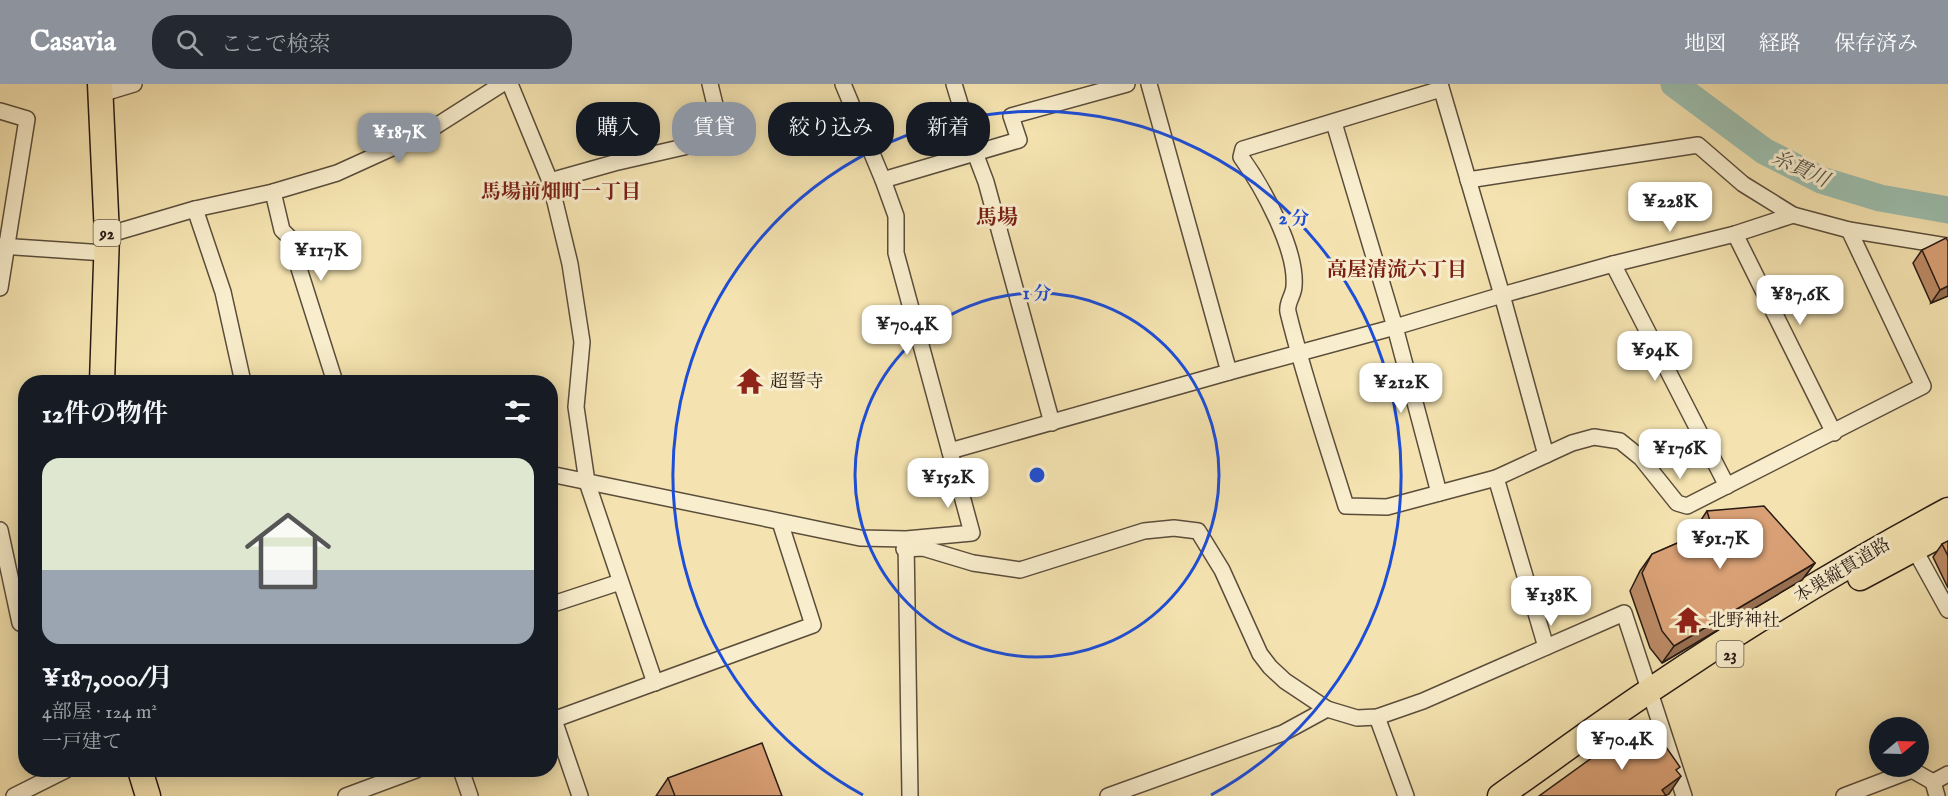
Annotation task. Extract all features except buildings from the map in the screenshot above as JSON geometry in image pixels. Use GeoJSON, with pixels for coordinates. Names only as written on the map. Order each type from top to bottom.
{"type":"FeatureCollection","features":[{"type":"Feature","properties":{"kind":"main road","name":"92"},"geometry":{"type":"LineString","coordinates":[[101,89],[106,244],[102,375]]}},
{"type":"Feature","properties":{"kind":"main road","name":"本巣縦貫道路"},"geometry":{"type":"LineString","coordinates":[[1500,796],[1652,697],[1764,633],[1910,540],[1948,510]]}},
{"type":"Feature","properties":{"kind":"main road","name":"本巣縦貫道路"},"geometry":{"type":"LineString","coordinates":[[1910,540],[1948,531]]}},
{"type":"Feature","properties":{"kind":"main road","name":"本巣縦貫道路"},"geometry":{"type":"LineString","coordinates":[[1524,796],[1652,697]]}},
{"type":"Feature","properties":{"kind":"main road"},"geometry":{"type":"LineString","coordinates":[[142,777],[148,796]]}},
{"type":"Feature","properties":{"kind":"street"},"geometry":{"type":"LineString","coordinates":[[101,89],[134,84]]}},
{"type":"Feature","properties":{"kind":"street"},"geometry":{"type":"LineString","coordinates":[[3,246],[106,244],[195,208],[273,192],[337,173],[425,134],[502,84]]}},
{"type":"Feature","properties":{"kind":"street"},"geometry":{"type":"LineString","coordinates":[[510,84],[550,181],[570,264],[582,342],[576,407],[587,482],[655,683]]}},
{"type":"Feature","properties":{"kind":"street"},"geometry":{"type":"LineString","coordinates":[[550,181],[614,163],[723,138],[710,84]]}},
{"type":"Feature","properties":{"kind":"street"},"geometry":{"type":"LineString","coordinates":[[843,84],[896,216],[896,252],[972,533],[905,544]]}},
{"type":"Feature","properties":{"kind":"street"},"geometry":{"type":"LineString","coordinates":[[954,84],[959,102]]}},
{"type":"Feature","properties":{"kind":"street"},"geometry":{"type":"LineString","coordinates":[[990,149],[1019,140],[1011,116],[1127,84]]}},
{"type":"Feature","properties":{"kind":"street"},"geometry":{"type":"LineString","coordinates":[[1149,84],[1229,372]]}},
{"type":"Feature","properties":{"kind":"street"},"geometry":{"type":"LineString","coordinates":[[1546,455],[1441,87],[1334,123],[1244,149],[1241,157],[1257,179],[1289,247],[1294,287],[1287,308],[1346,506],[1387,507],[1496,478],[1546,455],[1572,443],[1594,437],[1620,441],[1641,458],[1677,503],[1687,506],[1923,386],[1849,230]]}},
{"type":"Feature","properties":{"kind":"street"},"geometry":{"type":"LineString","coordinates":[[0,111],[27,119],[3,246],[0,288]]}},
{"type":"Feature","properties":{"kind":"street"},"geometry":{"type":"LineString","coordinates":[[1334,123],[1395,327],[1439,493]]}},
{"type":"Feature","properties":{"kind":"street"},"geometry":{"type":"LineString","coordinates":[[1468,180],[1698,145],[1743,184],[1793,215],[1849,230],[1948,246]]}},
{"type":"Feature","properties":{"kind":"street"},"geometry":{"type":"LineString","coordinates":[[883,180],[965,156]]}},
{"type":"Feature","properties":{"kind":"street"},"geometry":{"type":"LineString","coordinates":[[976,156],[986,182],[1052,423]]}},
{"type":"Feature","properties":{"kind":"street"},"geometry":{"type":"LineString","coordinates":[[273,192],[282,230],[289,237],[333,375]]}},
{"type":"Feature","properties":{"kind":"street"},"geometry":{"type":"LineString","coordinates":[[195,208],[223,292],[241,375]]}},
{"type":"Feature","properties":{"kind":"street"},"geometry":{"type":"LineString","coordinates":[[950,451],[1614,264],[1735,234],[1793,215]]}},
{"type":"Feature","properties":{"kind":"street"},"geometry":{"type":"LineString","coordinates":[[1735,234],[1834,432]]}},
{"type":"Feature","properties":{"kind":"street"},"geometry":{"type":"LineString","coordinates":[[1614,264],[1727,486]]}},
{"type":"Feature","properties":{"kind":"street"},"geometry":{"type":"LineString","coordinates":[[558,476],[860,538],[905,544],[974,563],[1020,570],[1144,531],[1174,528],[1198,531],[1222,570],[1260,654],[1285,681],[1327,709],[1357,718],[1377,717],[1423,701],[1624,613],[1684,796]]}},
{"type":"Feature","properties":{"kind":"street"},"geometry":{"type":"LineString","coordinates":[[1496,478],[1546,647]]}},
{"type":"Feature","properties":{"kind":"street"},"geometry":{"type":"LineString","coordinates":[[558,719],[813,625],[780,522]]}},
{"type":"Feature","properties":{"kind":"street"},"geometry":{"type":"LineString","coordinates":[[0,530],[18,614]]}},
{"type":"Feature","properties":{"kind":"street"},"geometry":{"type":"LineString","coordinates":[[1910,540],[1948,610]]}},
{"type":"Feature","properties":{"kind":"street"},"geometry":{"type":"LineString","coordinates":[[905,544],[908,602],[910,796]]}},
{"type":"Feature","properties":{"kind":"street"},"geometry":{"type":"LineString","coordinates":[[558,602],[620,582]]}},
{"type":"Feature","properties":{"kind":"street"},"geometry":{"type":"LineString","coordinates":[[1108,796],[1284,733],[1327,709]]}},
{"type":"Feature","properties":{"kind":"street"},"geometry":{"type":"LineString","coordinates":[[1377,717],[1406,796]]}},
{"type":"Feature","properties":{"kind":"street"},"geometry":{"type":"LineString","coordinates":[[558,737],[580,796]]}},
{"type":"Feature","properties":{"kind":"street"},"geometry":{"type":"LineString","coordinates":[[1844,796],[1912,770],[1935,789],[1948,774]]}},
{"type":"Feature","properties":{"kind":"street"},"geometry":{"type":"LineString","coordinates":[[14,796],[52,777]]}},
{"type":"Feature","properties":{"kind":"street"},"geometry":{"type":"LineString","coordinates":[[356,794],[398,777]]}},
{"type":"Feature","properties":{"kind":"street"},"geometry":{"type":"LineString","coordinates":[[463,777],[470,796]]}},
{"type":"Feature","properties":{"kind":"waterway","name":"糸貫川"},"geometry":{"type":"LineString","coordinates":[[1674,84],[1764,151],[1821,180],[1880,198],[1948,210]]}},
{"type":"Feature","properties":{"kind":"place","name":"超誓寺"},"geometry":{"type":"Point","coordinates":[750,381]}},
{"type":"Feature","properties":{"kind":"place","name":"北野神社"},"geometry":{"type":"Point","coordinates":[1688,620]}},
{"type":"Feature","properties":{"kind":"district","name":"馬場前畑町一丁目"},"geometry":{"type":"Point","coordinates":[561,191]}},
{"type":"Feature","properties":{"kind":"district","name":"馬場"},"geometry":{"type":"Point","coordinates":[997,217]}},
{"type":"Feature","properties":{"kind":"district","name":"高屋清流六丁目"},"geometry":{"type":"Point","coordinates":[1397,269]}}]}
